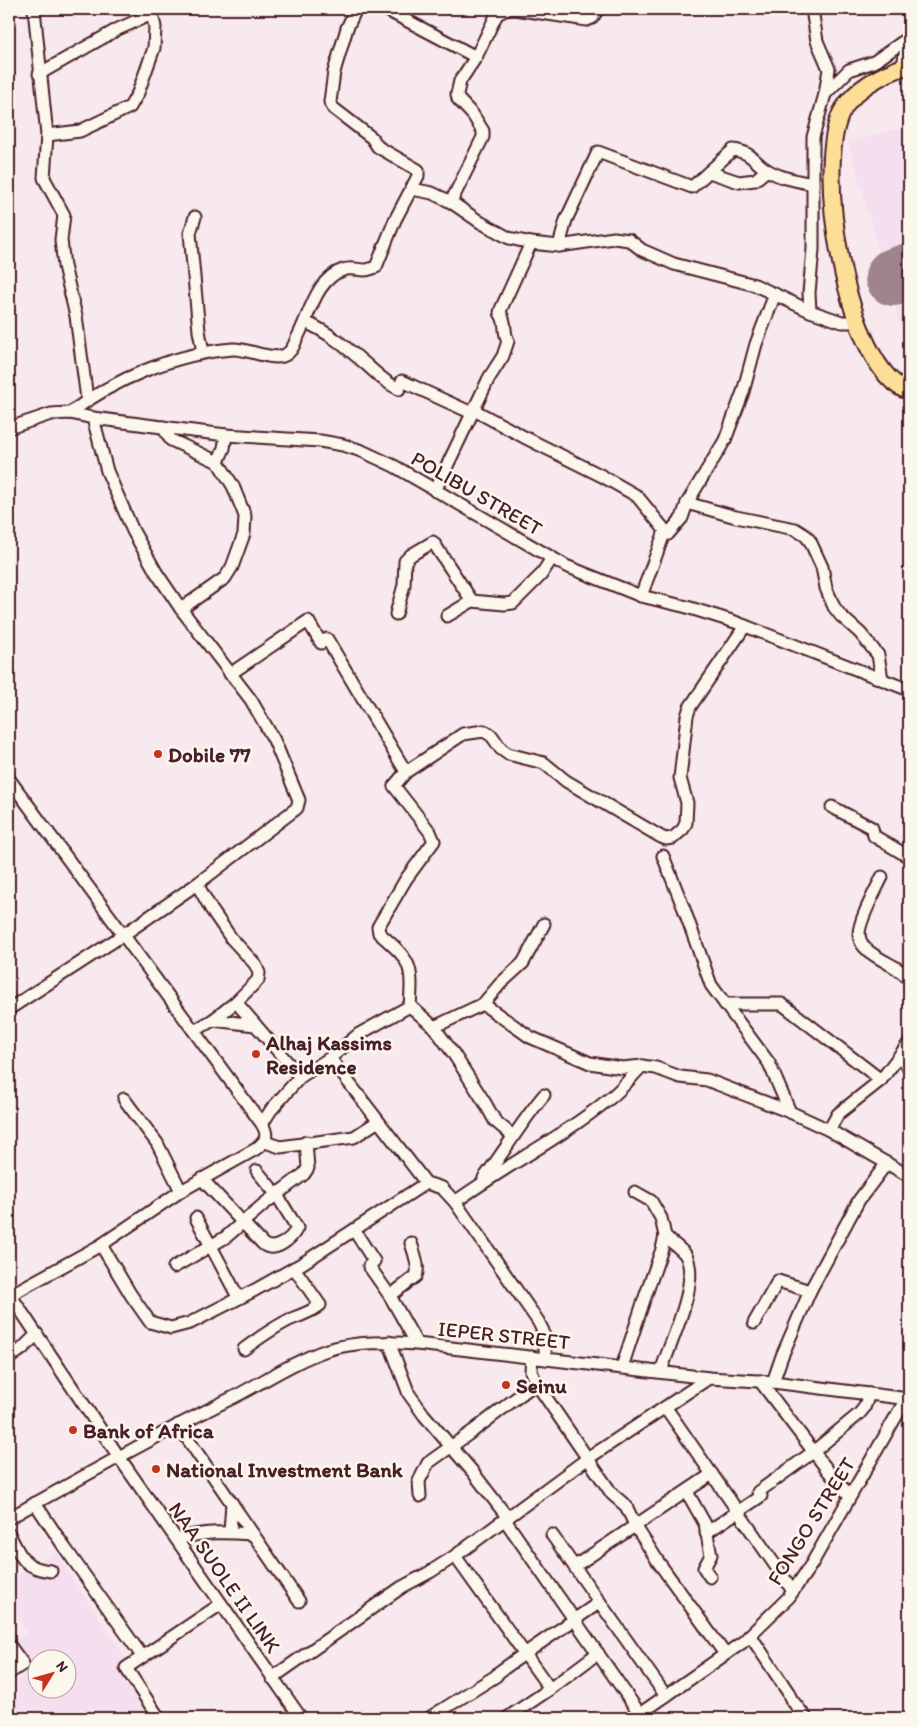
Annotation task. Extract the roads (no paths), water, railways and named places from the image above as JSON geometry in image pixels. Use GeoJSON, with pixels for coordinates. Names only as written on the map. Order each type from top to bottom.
{"type":"FeatureCollection","features":[{"type":"Feature","properties":{"kind":"highway"},"geometry":{"type":"LineString","coordinates":[[906,66],[856,92],[843,109],[835,131],[831,164],[832,211],[842,263],[857,322],[878,364],[890,380],[909,391]]}},
{"type":"Feature","properties":{"kind":"street"},"geometry":{"type":"LineString","coordinates":[[34,9],[46,135],[44,178],[64,215],[60,240],[76,316],[87,399]]}},
{"type":"Feature","properties":{"kind":"street"},"geometry":{"type":"LineString","coordinates":[[70,413],[87,399],[145,370],[202,352],[236,348],[275,356],[285,355],[292,348],[320,290],[332,275],[355,267],[365,270],[376,267],[395,220],[418,176],[418,170],[378,147],[372,138],[333,108],[330,102],[334,72],[347,28],[356,9]]}},
{"type":"Feature","properties":{"kind":"street"},"geometry":{"type":"LineString","coordinates":[[385,9],[476,57]]}},
{"type":"Feature","properties":{"kind":"street"},"geometry":{"type":"LineString","coordinates":[[451,202],[484,137],[483,131],[473,115],[458,99],[456,94],[460,81],[476,57],[495,12],[515,9],[587,20],[592,18],[598,9]]}},
{"type":"Feature","properties":{"kind":"street"},"geometry":{"type":"LineString","coordinates":[[810,311],[809,293],[813,249],[814,137],[826,94],[829,69],[817,41],[812,9]]}},
{"type":"Feature","properties":{"kind":"street"},"geometry":{"type":"LineString","coordinates":[[40,74],[153,11],[155,27],[154,48],[138,93],[130,107],[80,131],[46,135]]}},
{"type":"Feature","properties":{"kind":"street"},"geometry":{"type":"LineString","coordinates":[[906,66],[909,27]]}},
{"type":"Feature","properties":{"kind":"street"},"geometry":{"type":"LineString","coordinates":[[826,94],[849,70],[874,62],[908,39]]}},
{"type":"Feature","properties":{"kind":"street"},"geometry":{"type":"LineString","coordinates":[[559,246],[566,220],[598,152],[692,187],[733,150],[746,152],[767,170],[790,179],[813,184]]}},
{"type":"Feature","properties":{"kind":"street"},"geometry":{"type":"LineString","coordinates":[[709,172],[739,182],[755,180],[767,170]]}},
{"type":"Feature","properties":{"kind":"street"},"geometry":{"type":"LineString","coordinates":[[412,189],[432,194],[451,202],[480,222],[509,238],[559,246],[614,238],[629,240],[642,250],[674,264],[755,285],[810,311],[842,322],[857,322]]}},
{"type":"Feature","properties":{"kind":"street"},"geometry":{"type":"LineString","coordinates":[[195,217],[190,233],[202,352]]}},
{"type":"Feature","properties":{"kind":"street"},"geometry":{"type":"LineString","coordinates":[[435,491],[489,378],[503,356],[508,341],[505,334],[505,320],[500,313],[500,309],[532,243]]}},
{"type":"Feature","properties":{"kind":"street"},"geometry":{"type":"LineString","coordinates":[[668,534],[682,518],[687,503],[725,440],[743,392],[756,344],[776,294]]}},
{"type":"Feature","properties":{"kind":"street"},"geometry":{"type":"LineString","coordinates":[[304,322],[321,329],[336,340],[388,384],[399,388],[402,381],[473,412],[602,476],[637,496],[668,534]]}},
{"type":"Feature","properties":{"kind":"street","name":"POLIBU STREET"},"geometry":{"type":"LineString","coordinates":[[9,428],[51,414],[70,413],[94,418],[226,435],[320,441],[344,445],[394,466],[552,558],[588,576],[641,596],[687,607],[745,626],[909,690]]}},
{"type":"Feature","properties":{"kind":"street"},"geometry":{"type":"LineString","coordinates":[[9,1009],[123,936],[197,884],[297,808],[299,800],[274,740],[252,700],[181,609],[156,572],[133,531],[107,471],[94,418]]}},
{"type":"Feature","properties":{"kind":"street"},"geometry":{"type":"LineString","coordinates":[[163,427],[171,440],[218,462],[233,486],[245,516],[244,534],[226,578],[181,609]]}},
{"type":"Feature","properties":{"kind":"street"},"geometry":{"type":"LineString","coordinates":[[218,462],[224,448],[226,435]]}},
{"type":"Feature","properties":{"kind":"street"},"geometry":{"type":"LineString","coordinates":[[687,503],[736,517],[795,529],[806,536],[822,567],[826,588],[834,607],[840,616],[860,633],[878,655],[882,679]]}},
{"type":"Feature","properties":{"kind":"street"},"geometry":{"type":"LineString","coordinates":[[641,596],[665,531],[668,534]]}},
{"type":"Feature","properties":{"kind":"street"},"geometry":{"type":"LineString","coordinates":[[396,614],[404,585],[405,561],[411,555],[433,542],[468,593],[472,602]]}},
{"type":"Feature","properties":{"kind":"street"},"geometry":{"type":"LineString","coordinates":[[448,616],[472,602],[513,604],[541,575],[552,558]]}},
{"type":"Feature","properties":{"kind":"street"},"geometry":{"type":"LineString","coordinates":[[230,674],[308,621],[321,643],[327,640],[406,772]]}},
{"type":"Feature","properties":{"kind":"street"},"geometry":{"type":"LineString","coordinates":[[410,1006],[411,983],[408,962],[402,953],[379,934],[378,930],[406,879],[434,842],[430,832],[394,786],[406,772],[463,734],[484,731],[492,736],[501,749],[508,754],[544,763],[566,781],[661,837],[666,839],[673,838],[683,829],[686,823],[688,803],[680,778],[687,716],[695,698],[745,626]]}},
{"type":"Feature","properties":{"kind":"street"},"geometry":{"type":"LineString","coordinates":[[9,779],[266,1131],[265,1142],[247,1155],[181,1191],[101,1245],[10,1294]]}},
{"type":"Feature","properties":{"kind":"street"},"geometry":{"type":"LineString","coordinates":[[832,807],[872,828],[874,836],[909,858]]}},
{"type":"Feature","properties":{"kind":"street"},"geometry":{"type":"LineString","coordinates":[[663,856],[711,985],[769,1063],[790,1112]]}},
{"type":"Feature","properties":{"kind":"street"},"geometry":{"type":"LineString","coordinates":[[882,877],[868,906],[859,936],[866,949],[901,970],[909,979]]}},
{"type":"Feature","properties":{"kind":"street"},"geometry":{"type":"LineString","coordinates":[[194,1032],[236,1002],[258,980],[259,973],[255,964],[231,938],[197,884]]}},
{"type":"Feature","properties":{"kind":"street"},"geometry":{"type":"LineString","coordinates":[[434,1026],[483,1004],[500,984],[523,963],[544,924]]}},
{"type":"Feature","properties":{"kind":"street"},"geometry":{"type":"LineString","coordinates":[[236,1002],[300,1077]]}},
{"type":"Feature","properties":{"kind":"street"},"geometry":{"type":"LineString","coordinates":[[483,1004],[530,1037],[590,1063],[622,1068],[642,1066],[656,1068],[680,1077],[707,1080],[790,1112],[829,1130],[909,1176]]}},
{"type":"Feature","properties":{"kind":"street"},"geometry":{"type":"LineString","coordinates":[[725,1004],[782,1004],[881,1080]]}},
{"type":"Feature","properties":{"kind":"street"},"geometry":{"type":"LineString","coordinates":[[410,1006],[434,1026],[485,1103],[494,1121],[513,1136]]}},
{"type":"Feature","properties":{"kind":"street"},"geometry":{"type":"LineString","coordinates":[[262,1124],[271,1110],[300,1077],[330,1058],[359,1034],[410,1006]]}},
{"type":"Feature","properties":{"kind":"street"},"geometry":{"type":"LineString","coordinates":[[213,1020],[255,1025]]}},
{"type":"Feature","properties":{"kind":"street"},"geometry":{"type":"LineString","coordinates":[[829,1130],[838,1114],[881,1080],[909,1043]]}},
{"type":"Feature","properties":{"kind":"street"},"geometry":{"type":"LineString","coordinates":[[900,1056],[909,1068]]}},
{"type":"Feature","properties":{"kind":"street"},"geometry":{"type":"LineString","coordinates":[[330,1058],[426,1183],[442,1188],[455,1202],[538,1321],[543,1331],[546,1358]]}},
{"type":"Feature","properties":{"kind":"street"},"geometry":{"type":"LineString","coordinates":[[455,1202],[478,1185],[540,1148],[610,1099],[642,1066]]}},
{"type":"Feature","properties":{"kind":"street"},"geometry":{"type":"LineString","coordinates":[[478,1185],[506,1150],[526,1116],[544,1095]]}},
{"type":"Feature","properties":{"kind":"street"},"geometry":{"type":"LineString","coordinates":[[124,1099],[157,1143],[181,1191]]}},
{"type":"Feature","properties":{"kind":"street"},"geometry":{"type":"LineString","coordinates":[[265,1142],[280,1147],[354,1137],[378,1122]]}},
{"type":"Feature","properties":{"kind":"street"},"geometry":{"type":"LineString","coordinates":[[174,1267],[226,1237],[304,1174],[308,1168],[306,1142]]}},
{"type":"Feature","properties":{"kind":"street"},"geometry":{"type":"LineString","coordinates":[[773,1382],[810,1291],[859,1200],[887,1163]]}},
{"type":"Feature","properties":{"kind":"street"},"geometry":{"type":"LineString","coordinates":[[202,1179],[266,1246],[275,1247],[283,1243],[297,1228],[277,1195],[257,1171]]}},
{"type":"Feature","properties":{"kind":"street"},"geometry":{"type":"LineString","coordinates":[[101,1245],[131,1295],[150,1322],[171,1328],[190,1322],[255,1290],[294,1268],[426,1183]]}},
{"type":"Feature","properties":{"kind":"street"},"geometry":{"type":"LineString","coordinates":[[622,1367],[665,1236],[661,1218],[652,1200],[635,1192]]}},
{"type":"Feature","properties":{"kind":"street"},"geometry":{"type":"LineString","coordinates":[[196,1218],[238,1297]]}},
{"type":"Feature","properties":{"kind":"street"},"geometry":{"type":"LineString","coordinates":[[354,1230],[374,1261],[368,1266],[390,1296],[417,1344]]}},
{"type":"Feature","properties":{"kind":"street"},"geometry":{"type":"LineString","coordinates":[[661,1372],[688,1294],[691,1274],[685,1255],[665,1236]]}},
{"type":"Feature","properties":{"kind":"street"},"geometry":{"type":"LineString","coordinates":[[390,1296],[418,1273],[411,1243]]}},
{"type":"Feature","properties":{"kind":"street"},"geometry":{"type":"LineString","coordinates":[[244,1349],[291,1319],[312,1312],[320,1305],[294,1268]]}},
{"type":"Feature","properties":{"kind":"street"},"geometry":{"type":"LineString","coordinates":[[754,1323],[778,1280],[810,1291]]}},
{"type":"Feature","properties":{"kind":"street","name":"NAA SUOLE II LINK"},"geometry":{"type":"LineString","coordinates":[[10,1294],[119,1457],[301,1718]]}},
{"type":"Feature","properties":{"kind":"street"},"geometry":{"type":"LineString","coordinates":[[9,1358],[22,1349],[37,1334]]}},
{"type":"Feature","properties":{"kind":"street"},"geometry":{"type":"LineString","coordinates":[[389,1342],[409,1394],[506,1519],[598,1653],[637,1716]]}},
{"type":"Feature","properties":{"kind":"street","name":"IEPER STREET"},"geometry":{"type":"LineString","coordinates":[[9,1518],[178,1425],[304,1360],[328,1350],[359,1343],[389,1342],[417,1344],[709,1378],[773,1382],[907,1399]]}},
{"type":"Feature","properties":{"kind":"street"},"geometry":{"type":"LineString","coordinates":[[532,1357],[531,1371],[536,1383],[612,1494],[626,1506],[636,1527],[659,1563],[725,1654]]}},
{"type":"Feature","properties":{"kind":"street"},"geometry":{"type":"LineString","coordinates":[[272,1678],[402,1587],[455,1556],[587,1459],[709,1378]]}},
{"type":"Feature","properties":{"kind":"street"},"geometry":{"type":"LineString","coordinates":[[760,1381],[813,1452],[850,1496]]}},
{"type":"Feature","properties":{"kind":"street"},"geometry":{"type":"LineString","coordinates":[[420,1496],[419,1481],[428,1463],[536,1383]]}},
{"type":"Feature","properties":{"kind":"street"},"geometry":{"type":"LineString","coordinates":[[706,1532],[761,1496],[758,1492],[813,1452],[859,1414],[864,1408],[869,1394]]}},
{"type":"Feature","properties":{"kind":"street","name":"FONGO STREET"},"geometry":{"type":"LineString","coordinates":[[637,1716],[750,1635],[793,1591],[811,1564],[907,1399]]}},
{"type":"Feature","properties":{"kind":"street"},"geometry":{"type":"LineString","coordinates":[[666,1408],[793,1591]]}},
{"type":"Feature","properties":{"kind":"street"},"geometry":{"type":"LineString","coordinates":[[178,1425],[299,1601]]}},
{"type":"Feature","properties":{"kind":"street"},"geometry":{"type":"LineString","coordinates":[[575,1566],[636,1527],[712,1474]]}},
{"type":"Feature","properties":{"kind":"street"},"geometry":{"type":"LineString","coordinates":[[687,1492],[705,1524],[711,1555],[704,1568],[710,1577]]}},
{"type":"Feature","properties":{"kind":"street"},"geometry":{"type":"LineString","coordinates":[[35,1503],[64,1548],[142,1656]]}},
{"type":"Feature","properties":{"kind":"street"},"geometry":{"type":"LineString","coordinates":[[230,1532],[232,1503]]}},
{"type":"Feature","properties":{"kind":"street"},"geometry":{"type":"LineString","coordinates":[[177,1539],[198,1533],[230,1532],[253,1534]]}},
{"type":"Feature","properties":{"kind":"street"},"geometry":{"type":"LineString","coordinates":[[9,1534],[19,1554],[28,1565],[37,1570],[51,1571]]}},
{"type":"Feature","properties":{"kind":"street"},"geometry":{"type":"LineString","coordinates":[[552,1535],[666,1696]]}},
{"type":"Feature","properties":{"kind":"street"},"geometry":{"type":"LineString","coordinates":[[455,1556],[550,1689]]}},
{"type":"Feature","properties":{"kind":"street"},"geometry":{"type":"LineString","coordinates":[[429,1718],[496,1676],[525,1653],[550,1638],[600,1602]]}},
{"type":"Feature","properties":{"kind":"street"},"geometry":{"type":"LineString","coordinates":[[159,1718],[126,1668],[221,1604]]}},
{"type":"Feature","properties":{"kind":"street"},"geometry":{"type":"LineString","coordinates":[[750,1635],[788,1692],[791,1700],[806,1718]]}},
{"type":"Feature","properties":{"kind":"street"},"geometry":{"type":"LineString","coordinates":[[9,1645],[23,1664],[9,1673]]}},
{"type":"Feature","properties":{"kind":"street"},"geometry":{"type":"LineString","coordinates":[[507,1718],[598,1653]]}},
{"type":"Feature","properties":{"kind":"place","name":"Dobile 77"},"geometry":{"type":"Point","coordinates":[158,754]}},
{"type":"Feature","properties":{"kind":"place","name":"Alhaj Kassims Residence"},"geometry":{"type":"Point","coordinates":[256,1054]}},
{"type":"Feature","properties":{"kind":"place","name":"Seinu"},"geometry":{"type":"Point","coordinates":[506,1385]}},
{"type":"Feature","properties":{"kind":"place","name":"Bank of Africa"},"geometry":{"type":"Point","coordinates":[73,1430]}},
{"type":"Feature","properties":{"kind":"place","name":"National Investment Bank"},"geometry":{"type":"Point","coordinates":[156,1469]}}]}
